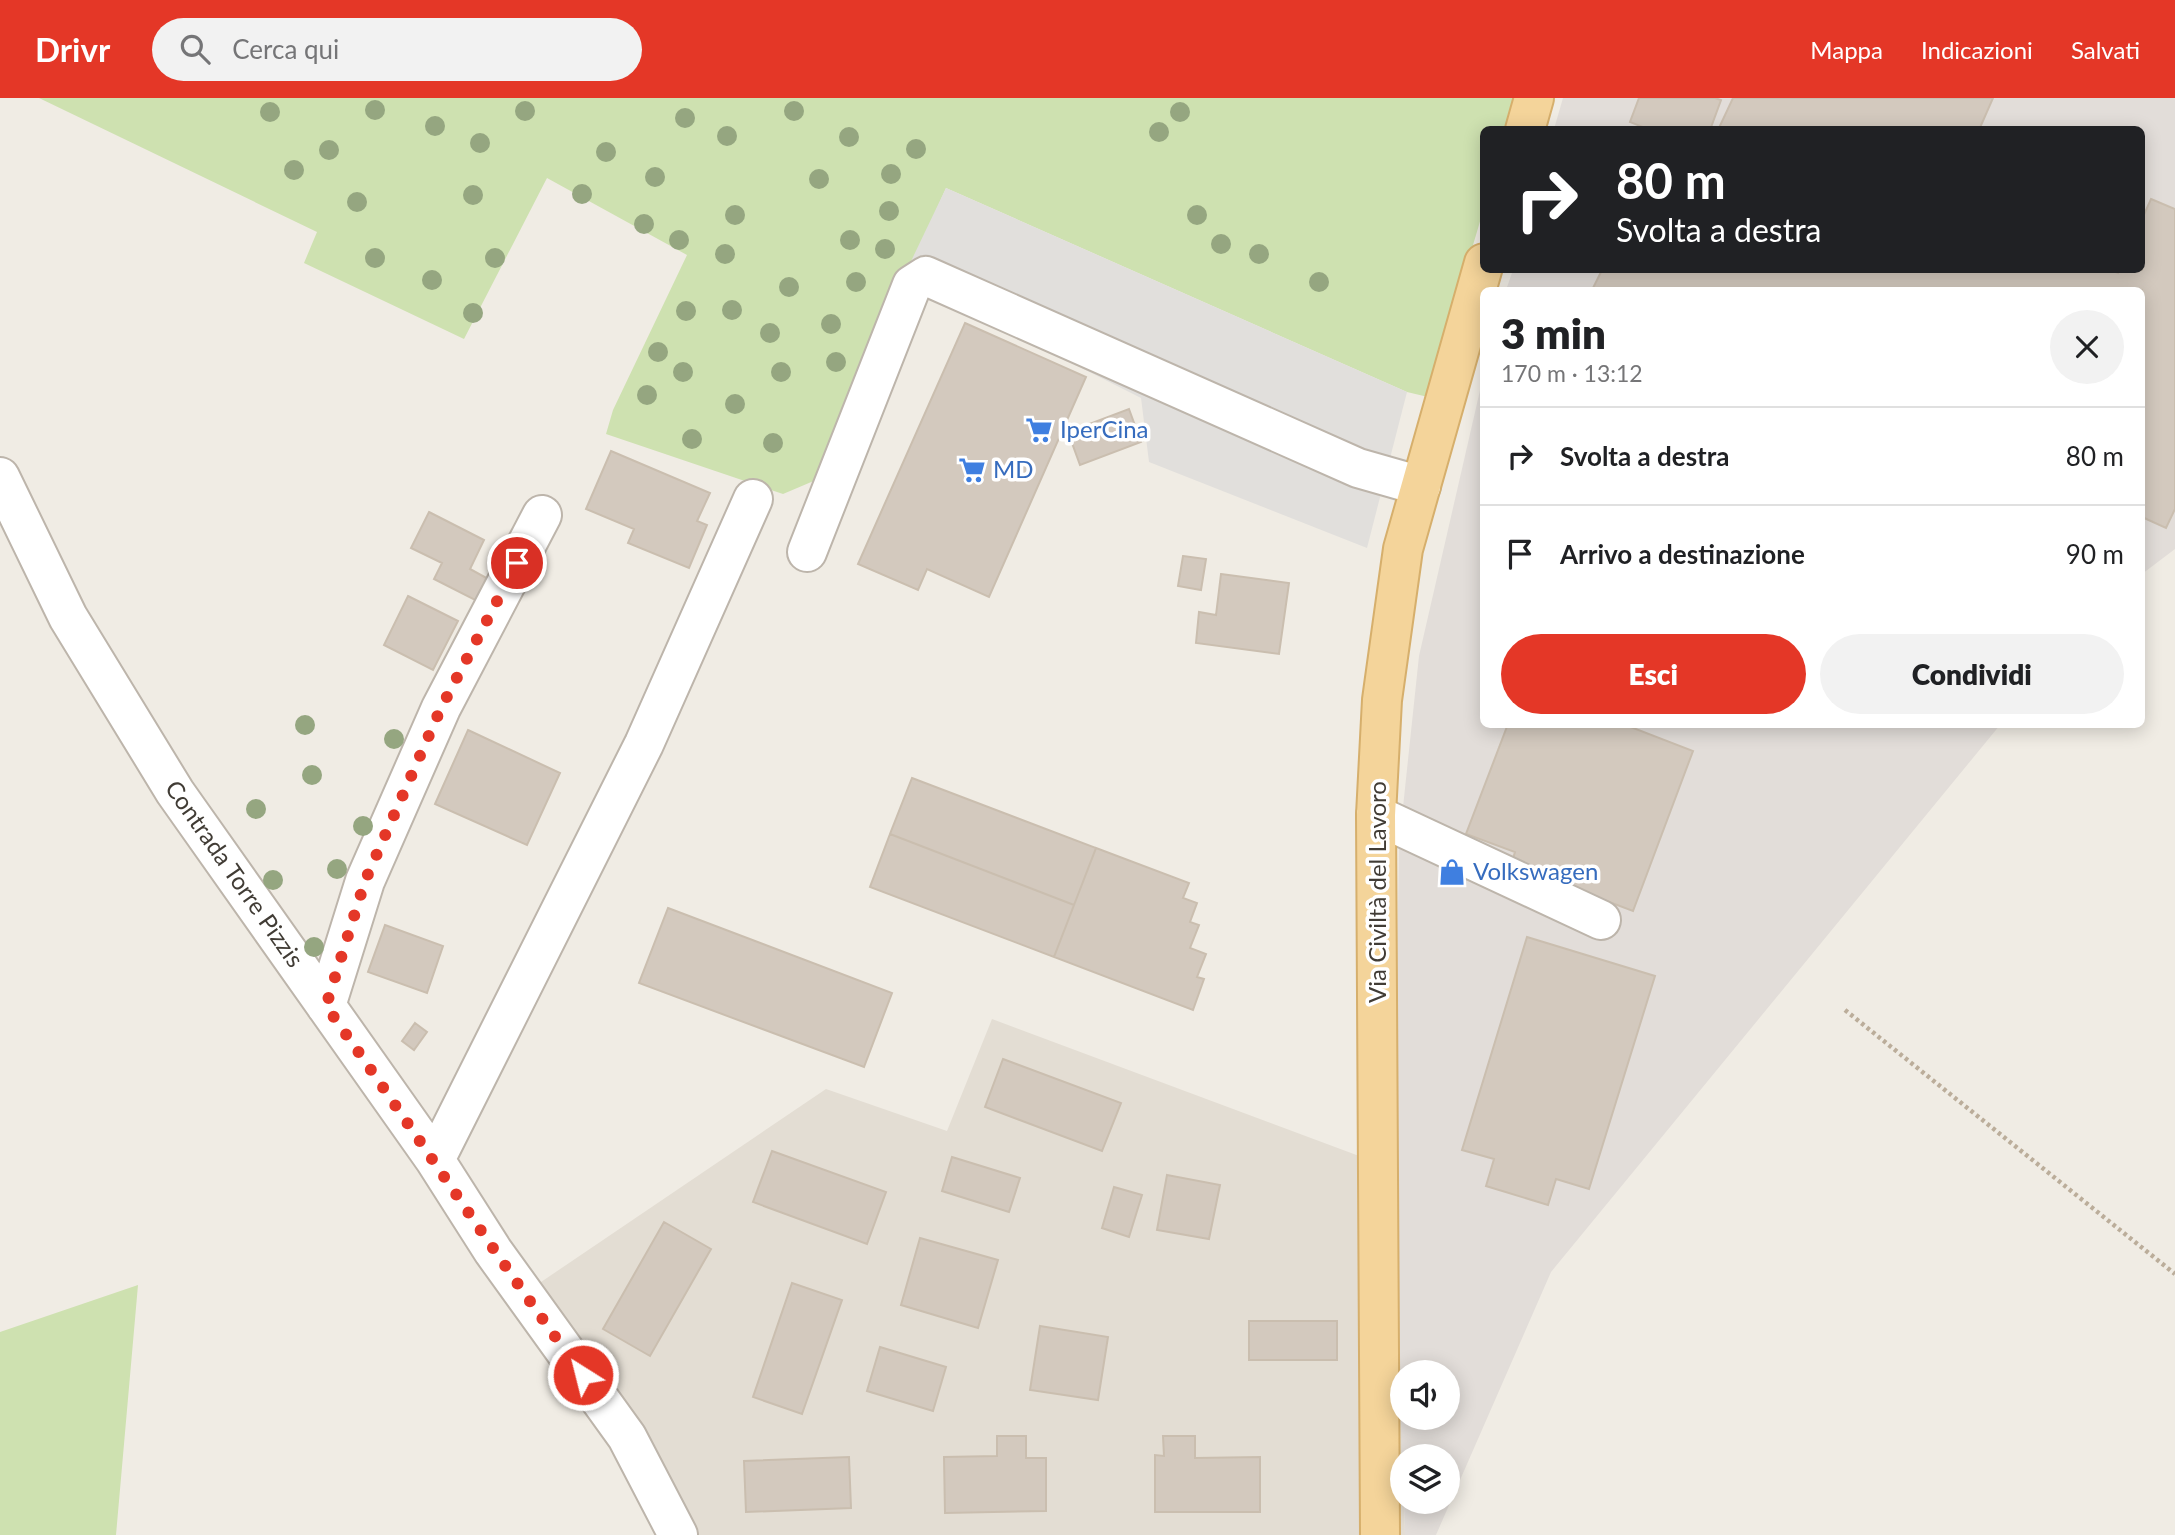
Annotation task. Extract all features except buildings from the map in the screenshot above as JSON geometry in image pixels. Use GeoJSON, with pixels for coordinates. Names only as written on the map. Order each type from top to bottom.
{"type":"FeatureCollection","features":[{"type":"Feature","properties":{"kind":"main road"},"geometry":{"type":"LineString","coordinates":[[1526,126],[1534,98]]}},
{"type":"Feature","properties":{"kind":"main road","name":"Via Civiltà del Lavoro"},"geometry":{"type":"LineString","coordinates":[[1380,1535],[1376,815],[1382,700],[1403,549],[1476,317],[1480,290]]}},
{"type":"Feature","properties":{"kind":"street"},"geometry":{"type":"LineString","coordinates":[[807,552],[912,285],[926,276],[1358,468],[1421,486]]}},
{"type":"Feature","properties":{"kind":"street","name":"Contrada Torre Pizzis"},"geometry":{"type":"LineString","coordinates":[[0,477],[68,617],[175,792],[435,1160],[493,1251],[628,1437],[678,1535]]}},
{"type":"Feature","properties":{"kind":"street"},"geometry":{"type":"LineString","coordinates":[[435,1160],[644,744],[753,499]]}},
{"type":"Feature","properties":{"kind":"street"},"geometry":{"type":"LineString","coordinates":[[326,1006],[365,881],[435,720],[542,515]]}},
{"type":"Feature","properties":{"kind":"street"},"geometry":{"type":"LineString","coordinates":[[1376,815],[1601,920]]}},
{"type":"Feature","properties":{"kind":"path"},"geometry":{"type":"LineString","coordinates":[[1845,1010],[2175,1274]]}},
{"type":"Feature","properties":{"kind":"shaded area"},"geometry":{"type":"Polygon","coordinates":[[[1563,98],[2175,98],[2175,549],[2145,572],[2145,287],[1507,287],[1512,273],[2145,273],[2145,126],[1555,126],[1563,98]]]}},
{"type":"Feature","properties":{"kind":"shaded area"},"geometry":{"type":"Polygon","coordinates":[[[946,188],[1407,392],[1367,548],[1149,462],[1141,398],[903,278],[946,188]]]}},
{"type":"Feature","properties":{"kind":"shaded area"},"geometry":{"type":"Polygon","coordinates":[[[1480,390],[1480,728],[1998,728],[1551,1272],[1460,1480],[1460,1444],[1402,1444],[1401,1430],[1460,1430],[1460,1360],[1399,1360],[1394,1169],[1399,845],[1419,656],[1480,390]]]}},
{"type":"Feature","properties":{"kind":"shaded area"},"geometry":{"type":"Polygon","coordinates":[[[992,1019],[1394,1169],[1400,1360],[1390,1360],[1390,1430],[1402,1430],[1402,1444],[1390,1444],[1390,1514],[1404,1514],[1405,1535],[657,1535],[613,1445],[510,1303],[826,1089],[947,1131],[992,1019]]]}},
{"type":"Feature","properties":{"kind":"shaded area"},"geometry":{"type":"Polygon","coordinates":[[[1404,1514],[1445,1514],[1436,1535],[1405,1535],[1404,1514]]]}},
{"type":"Feature","properties":{"kind":"green space"},"geometry":{"type":"Polygon","coordinates":[[[39,98],[1517,98],[1509,126],[1480,126],[1480,222],[1428,397],[1407,392],[946,188],[816,480],[783,494],[606,434],[613,410],[687,255],[547,178],[464,339],[304,263],[317,232],[39,98]]]}},
{"type":"Feature","properties":{"kind":"green space"},"geometry":{"type":"Polygon","coordinates":[[[138,1285],[116,1535],[0,1535],[0,1332],[138,1285]]]}},
{"type":"Feature","properties":{"kind":"place","name":"IperCina"},"geometry":{"type":"Point","coordinates":[1039,430]}},
{"type":"Feature","properties":{"kind":"place","name":"MD"},"geometry":{"type":"Point","coordinates":[972,470]}},
{"type":"Feature","properties":{"kind":"place","name":"Volkswagen"},"geometry":{"type":"Point","coordinates":[1452,872]}},
{"type":"Feature","properties":{"kind":"route"},"geometry":{"type":"LineString","coordinates":[[517,563],[441,708],[365,881],[326,1006],[435,1160],[493,1251],[583,1375]]}}]}
